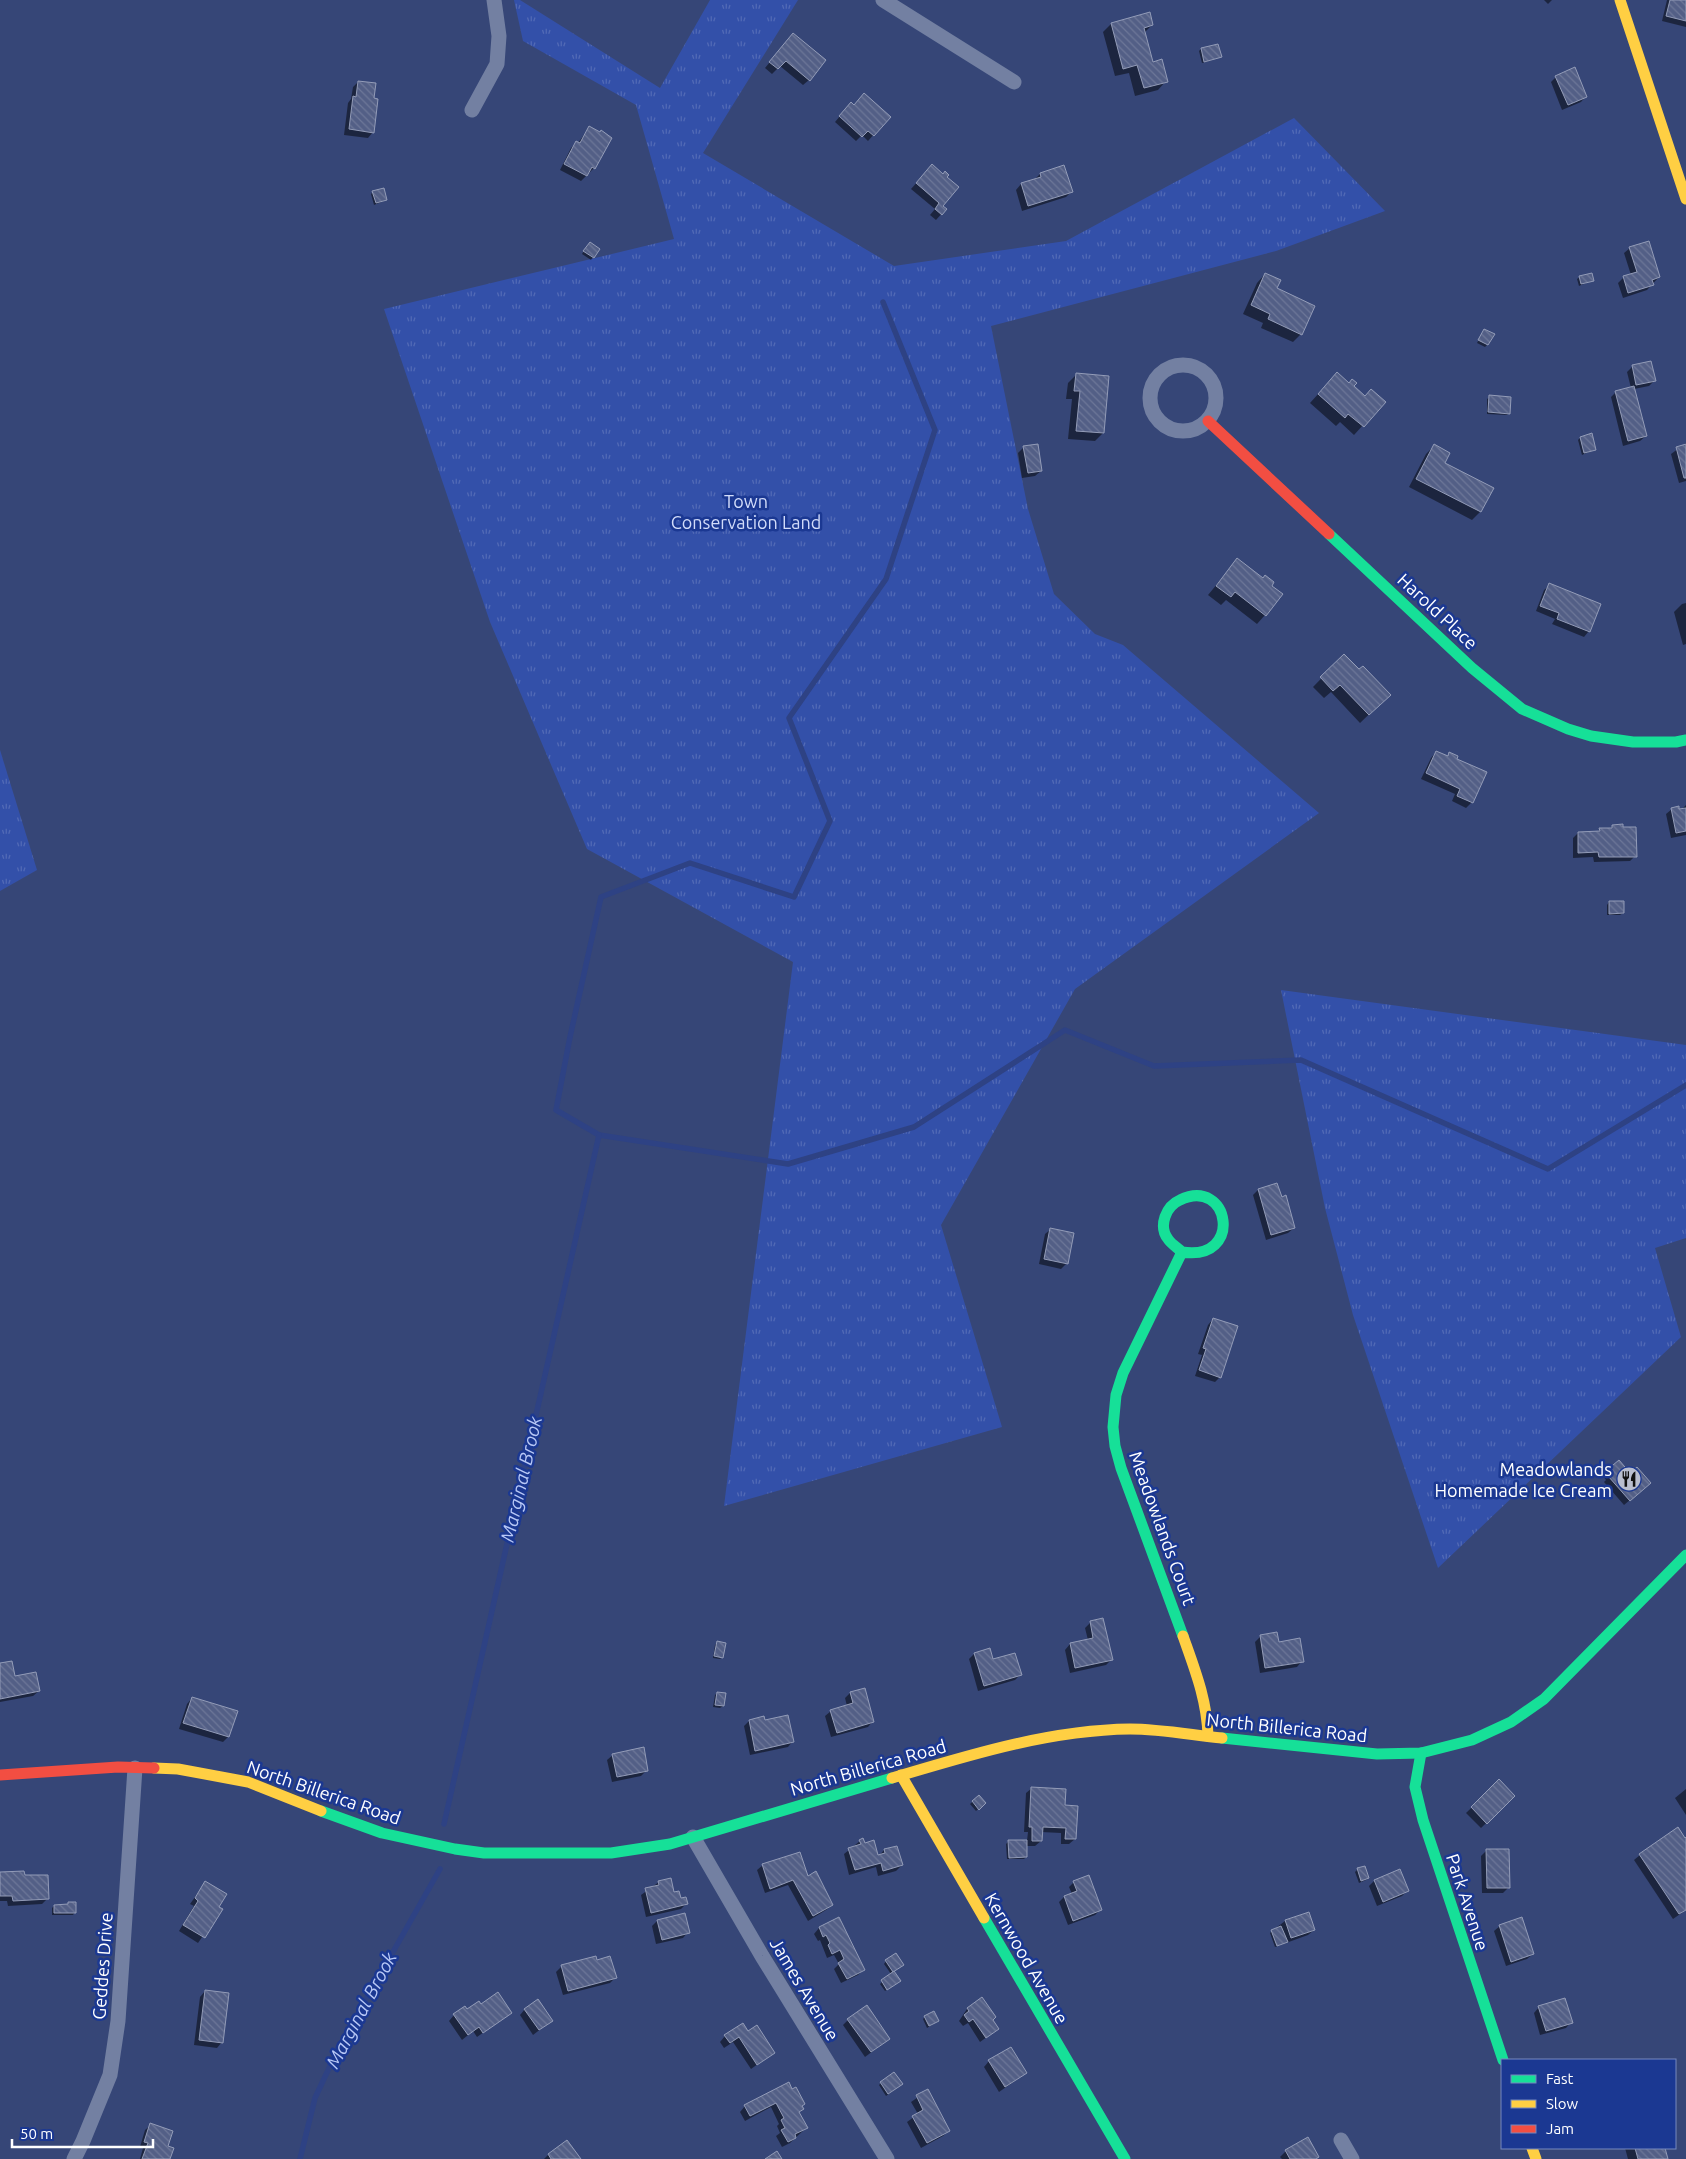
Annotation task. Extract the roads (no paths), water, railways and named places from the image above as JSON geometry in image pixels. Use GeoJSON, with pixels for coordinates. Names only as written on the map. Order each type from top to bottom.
{"type":"FeatureCollection","features":[{"type":"Feature","properties":{"kind":"main road"},"geometry":{"type":"LineString","coordinates":[[1620,0],[1686,198]]}},
{"type":"Feature","properties":{"kind":"main road","name":"Harold Place"},"geometry":{"type":"LineString","coordinates":[[1208,421],[1472,668],[1522,709],[1568,729],[1591,736],[1633,742],[1676,742],[1686,740]]}},
{"type":"Feature","properties":{"kind":"main road"},"geometry":{"type":"LineString","coordinates":[[1189,1194],[1199,1194],[1208,1198],[1222,1213],[1224,1223],[1220,1237],[1211,1249],[1202,1253],[1192,1255],[1182,1252],[1174,1247],[1164,1230],[1166,1211],[1172,1203],[1180,1198],[1189,1194]]}},
{"type":"Feature","properties":{"kind":"main road","name":"Meadowlands Court"},"geometry":{"type":"LineString","coordinates":[[1182,1252],[1124,1373],[1116,1395],[1115,1446],[1121,1468],[1196,1672],[1207,1712],[1208,1736]]}},
{"type":"Feature","properties":{"kind":"main road","name":"North Billerica Road"},"geometry":{"type":"LineString","coordinates":[[0,1775],[118,1767],[178,1770],[248,1782],[326,1814],[382,1832],[478,1852],[612,1853],[670,1844],[901,1775],[1024,1742],[1075,1732],[1132,1729],[1378,1754],[1421,1753],[1472,1740],[1511,1722],[1544,1699],[1686,1555]]}},
{"type":"Feature","properties":{"kind":"main road","name":"Park Avenue"},"geometry":{"type":"LineString","coordinates":[[1421,1753],[1415,1787],[1422,1820],[1503,2059]]}},
{"type":"Feature","properties":{"kind":"main road","name":"Kernwood Avenue"},"geometry":{"type":"LineString","coordinates":[[901,1775],[1125,2159]]}},
{"type":"Feature","properties":{"kind":"street"},"geometry":{"type":"LineString","coordinates":[[472,110],[496,64],[499,36],[494,0]]}},
{"type":"Feature","properties":{"kind":"street"},"geometry":{"type":"LineString","coordinates":[[883,0],[1014,82]]}},
{"type":"Feature","properties":{"kind":"street"},"geometry":{"type":"LineString","coordinates":[[1186,364],[1196,367],[1212,381],[1216,390],[1214,411],[1208,421],[1199,428],[1177,432],[1162,424],[1152,410],[1150,398],[1151,387],[1165,369],[1175,365],[1186,364]]}},
{"type":"Feature","properties":{"kind":"street","name":"Geddes Drive"},"geometry":{"type":"LineString","coordinates":[[74,2159],[110,2076],[118,2021],[135,1768]]}},
{"type":"Feature","properties":{"kind":"street","name":"James Avenue"},"geometry":{"type":"LineString","coordinates":[[693,1837],[762,1956],[887,2159]]}},
{"type":"Feature","properties":{"kind":"street"},"geometry":{"type":"LineString","coordinates":[[1341,2140],[1352,2159]]}},
{"type":"Feature","properties":{"kind":"waterway"},"geometry":{"type":"LineString","coordinates":[[883,302],[935,430],[886,579],[789,718],[830,821],[794,897],[690,863],[601,897],[556,1110],[599,1135],[788,1164],[914,1127],[1065,1030],[1154,1066],[1301,1060],[1548,1169],[1686,1085]]}},
{"type":"Feature","properties":{"kind":"waterway","name":"Marginal Brook"},"geometry":{"type":"LineString","coordinates":[[444,1824],[599,1135]]}},
{"type":"Feature","properties":{"kind":"waterway","name":"Marginal Brook"},"geometry":{"type":"LineString","coordinates":[[300,2159],[315,2098],[338,2049],[440,1869]]}},
{"type":"Feature","properties":{"kind":"place","name":"Meadowlands Homemade Ice Cream"},"geometry":{"type":"Point","coordinates":[1629,1479]}},
{"type":"Feature","properties":{"kind":"park label","name":"Town Conservation Land"},"geometry":{"type":"Point","coordinates":[746,511]}}]}
